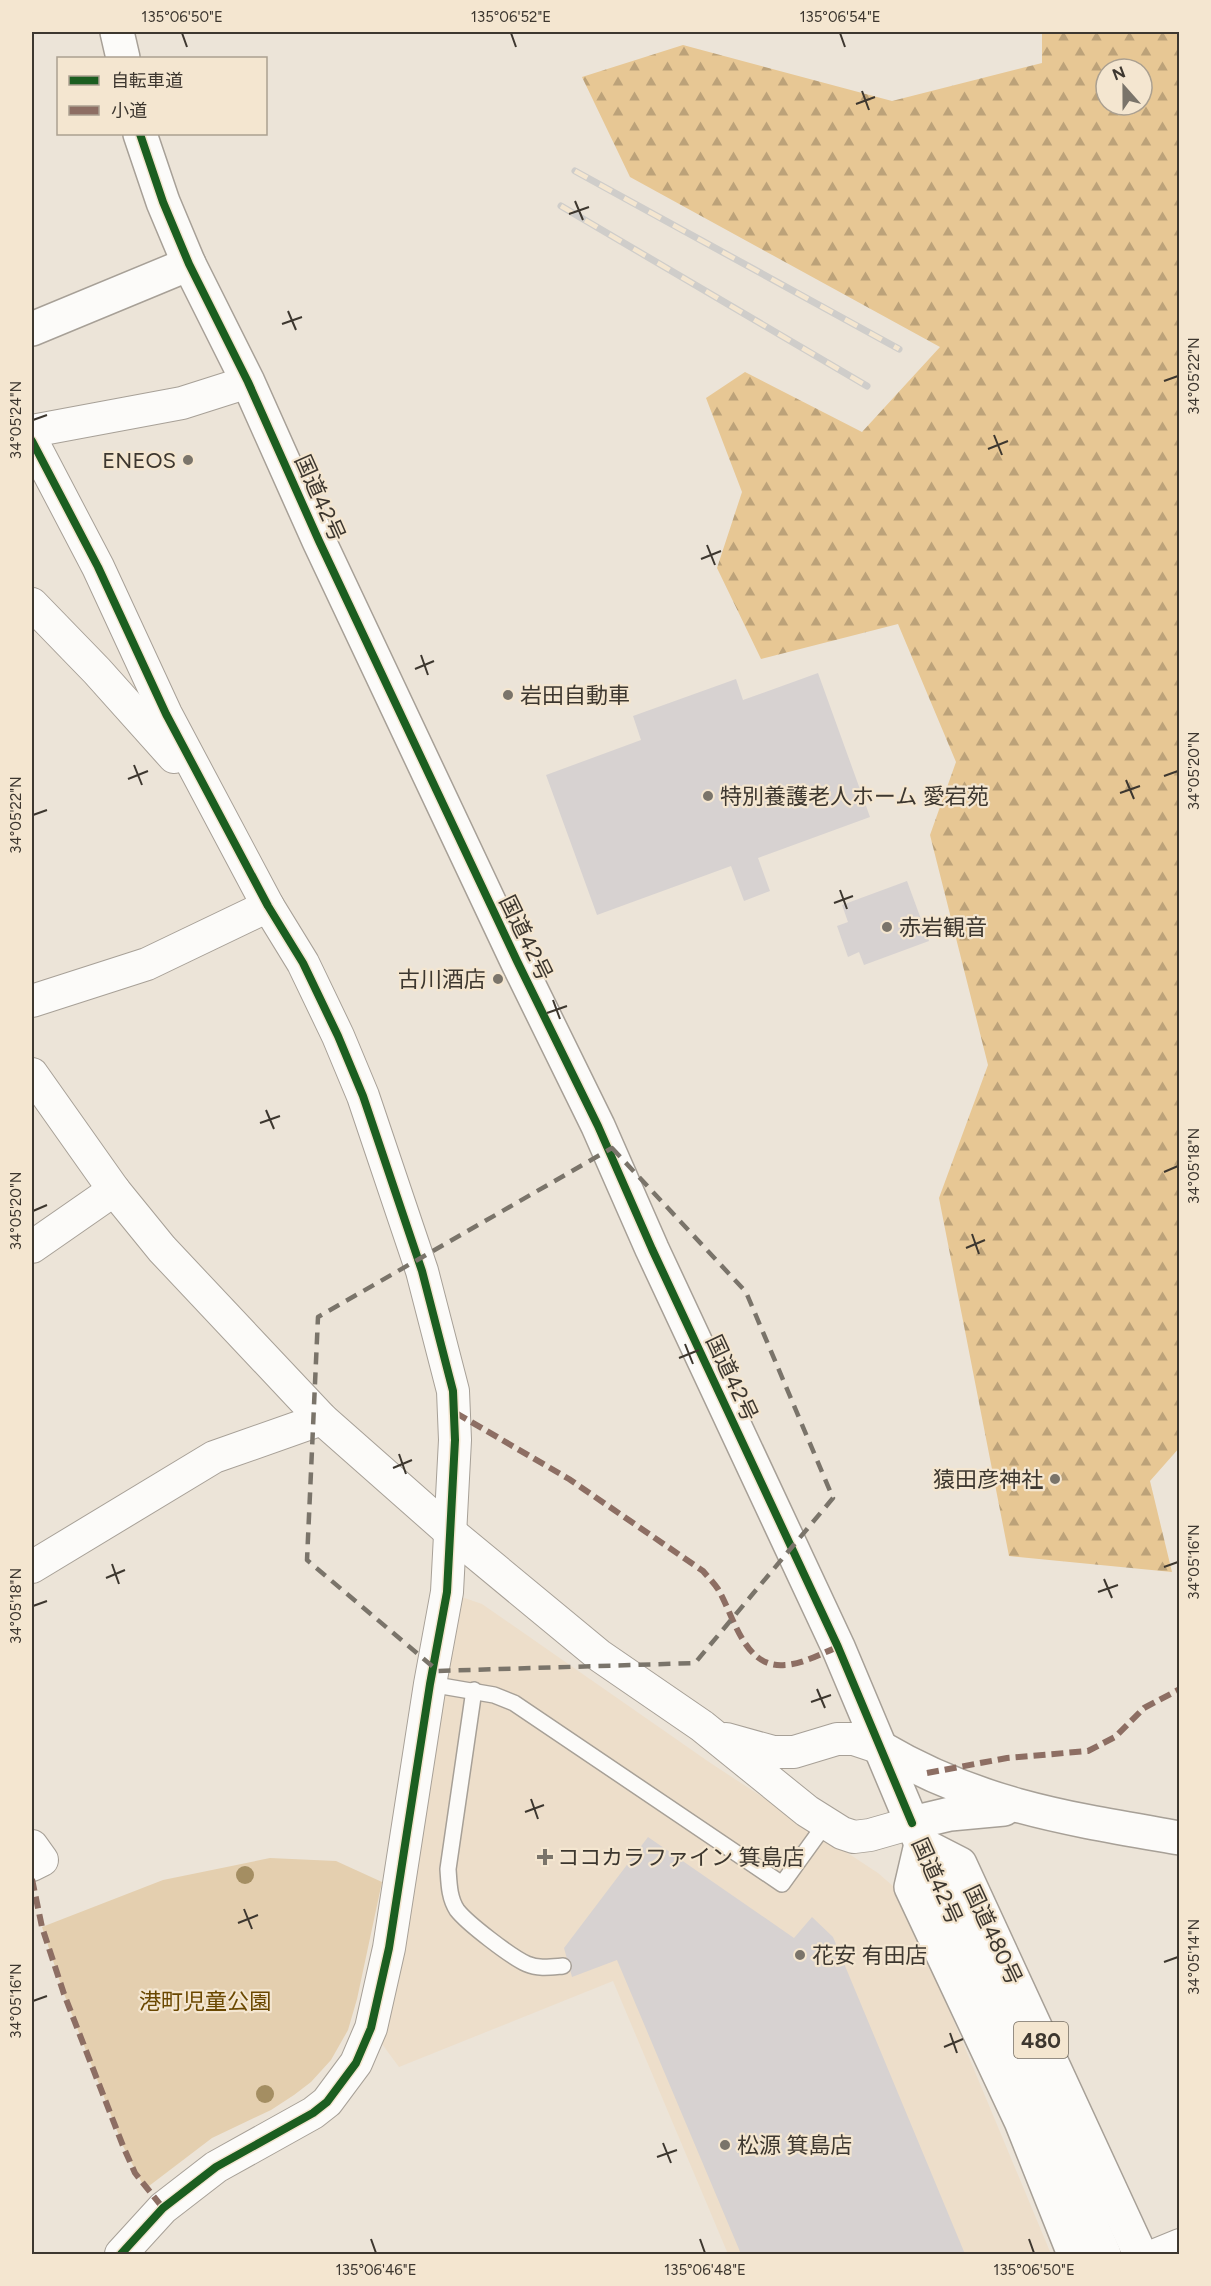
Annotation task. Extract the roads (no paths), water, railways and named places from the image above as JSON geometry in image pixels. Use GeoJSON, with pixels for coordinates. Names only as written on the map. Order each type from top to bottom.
{"type":"FeatureCollection","features":[{"type":"Feature","properties":{"kind":"main road"},"geometry":{"type":"LineString","coordinates":[[117,32],[123,57]]}},
{"type":"Feature","properties":{"kind":"main road","name":"国道42号"},"geometry":{"type":"LineString","coordinates":[[140,135],[163,202],[189,264],[248,382],[319,542],[598,1126],[652,1249],[838,1647],[916,1834],[1104,2254]]}},
{"type":"Feature","properties":{"kind":"main road"},"geometry":{"type":"LineString","coordinates":[[32,329],[189,264]]}},
{"type":"Feature","properties":{"kind":"main road"},"geometry":{"type":"LineString","coordinates":[[881,1748],[960,1789],[1018,1807],[1179,1838]]}},
{"type":"Feature","properties":{"kind":"main road"},"geometry":{"type":"LineString","coordinates":[[916,1834],[950,1814],[1018,1807]]}},
{"type":"Feature","properties":{"kind":"main road","name":"480"},"geometry":{"type":"LineString","coordinates":[[916,1834],[911,1887],[1021,2121],[1074,2254]]}},
{"type":"Feature","properties":{"kind":"main road","name":"国道480号"},"geometry":{"type":"LineString","coordinates":[[916,1834],[960,1864],[1140,2254]]}},
{"type":"Feature","properties":{"kind":"street"},"geometry":{"type":"LineString","coordinates":[[32,432],[182,403],[248,382]]}},
{"type":"Feature","properties":{"kind":"street"},"geometry":{"type":"LineString","coordinates":[[32,441],[93,557],[166,714],[268,906],[303,963],[363,1096],[434,1311],[448,1362],[456,1413],[447,1592],[430,1684],[389,1948],[371,2028],[356,2063],[327,2103],[216,2167],[163,2208],[121,2254]]}},
{"type":"Feature","properties":{"kind":"street"},"geometry":{"type":"LineString","coordinates":[[32,604],[159,739],[212,802]]}},
{"type":"Feature","properties":{"kind":"street"},"geometry":{"type":"LineString","coordinates":[[32,1001],[147,964],[268,906]]}},
{"type":"Feature","properties":{"kind":"street"},"geometry":{"type":"LineString","coordinates":[[32,1074],[114,1190],[162,1249],[322,1419],[450,1532],[600,1656],[702,1726],[807,1811],[842,1833],[854,1837],[916,1834]]}},
{"type":"Feature","properties":{"kind":"street"},"geometry":{"type":"LineString","coordinates":[[32,1247],[114,1190]]}},
{"type":"Feature","properties":{"kind":"street"},"geometry":{"type":"LineString","coordinates":[[32,1567],[214,1457],[322,1419]]}},
{"type":"Feature","properties":{"kind":"street"},"geometry":{"type":"LineString","coordinates":[[702,1726],[732,1742],[773,1752],[794,1752],[837,1739],[854,1739],[881,1748]]}},
{"type":"Feature","properties":{"kind":"street"},"geometry":{"type":"LineString","coordinates":[[32,1846],[42,1860],[32,1865]]}},
{"type":"Feature","properties":{"kind":"street"},"geometry":{"type":"LineString","coordinates":[[1158,2254],[1179,2245]]}},
{"type":"Feature","properties":{"kind":"lane"},"geometry":{"type":"LineString","coordinates":[[430,1684],[474,1690],[514,1703],[782,1884],[826,1823]]}},
{"type":"Feature","properties":{"kind":"lane"},"geometry":{"type":"LineString","coordinates":[[474,1690],[448,1869],[449,1890],[456,1909],[473,1926],[526,1964],[542,1968],[563,1965]]}},
{"type":"Feature","properties":{"kind":"railway"},"geometry":{"type":"LineString","coordinates":[[575,171],[899,349]]}},
{"type":"Feature","properties":{"kind":"railway"},"geometry":{"type":"LineString","coordinates":[[561,206],[867,386]]}},
{"type":"Feature","properties":{"kind":"place","name":"ENEOS"},"geometry":{"type":"Point","coordinates":[188,460]}},
{"type":"Feature","properties":{"kind":"place","name":"岩田自動車"},"geometry":{"type":"Point","coordinates":[508,695]}},
{"type":"Feature","properties":{"kind":"place","name":"特別養護老人ホーム 愛宕苑"},"geometry":{"type":"Point","coordinates":[708,796]}},
{"type":"Feature","properties":{"kind":"place","name":"赤岩観音"},"geometry":{"type":"Point","coordinates":[887,927]}},
{"type":"Feature","properties":{"kind":"place","name":"古川酒店"},"geometry":{"type":"Point","coordinates":[498,979]}},
{"type":"Feature","properties":{"kind":"place","name":"猿田彦神社"},"geometry":{"type":"Point","coordinates":[1055,1479]}},
{"type":"Feature","properties":{"kind":"place","name":"ココカラファイン 箕島店"},"geometry":{"type":"Point","coordinates":[545,1857]}},
{"type":"Feature","properties":{"kind":"place","name":"花安 有田店"},"geometry":{"type":"Point","coordinates":[800,1955]}},
{"type":"Feature","properties":{"kind":"place","name":"松源 箕島店"},"geometry":{"type":"Point","coordinates":[725,2145]}},
{"type":"Feature","properties":{"kind":"park label","name":"港町児童公園"},"geometry":{"type":"Point","coordinates":[205,2001]}}]}
